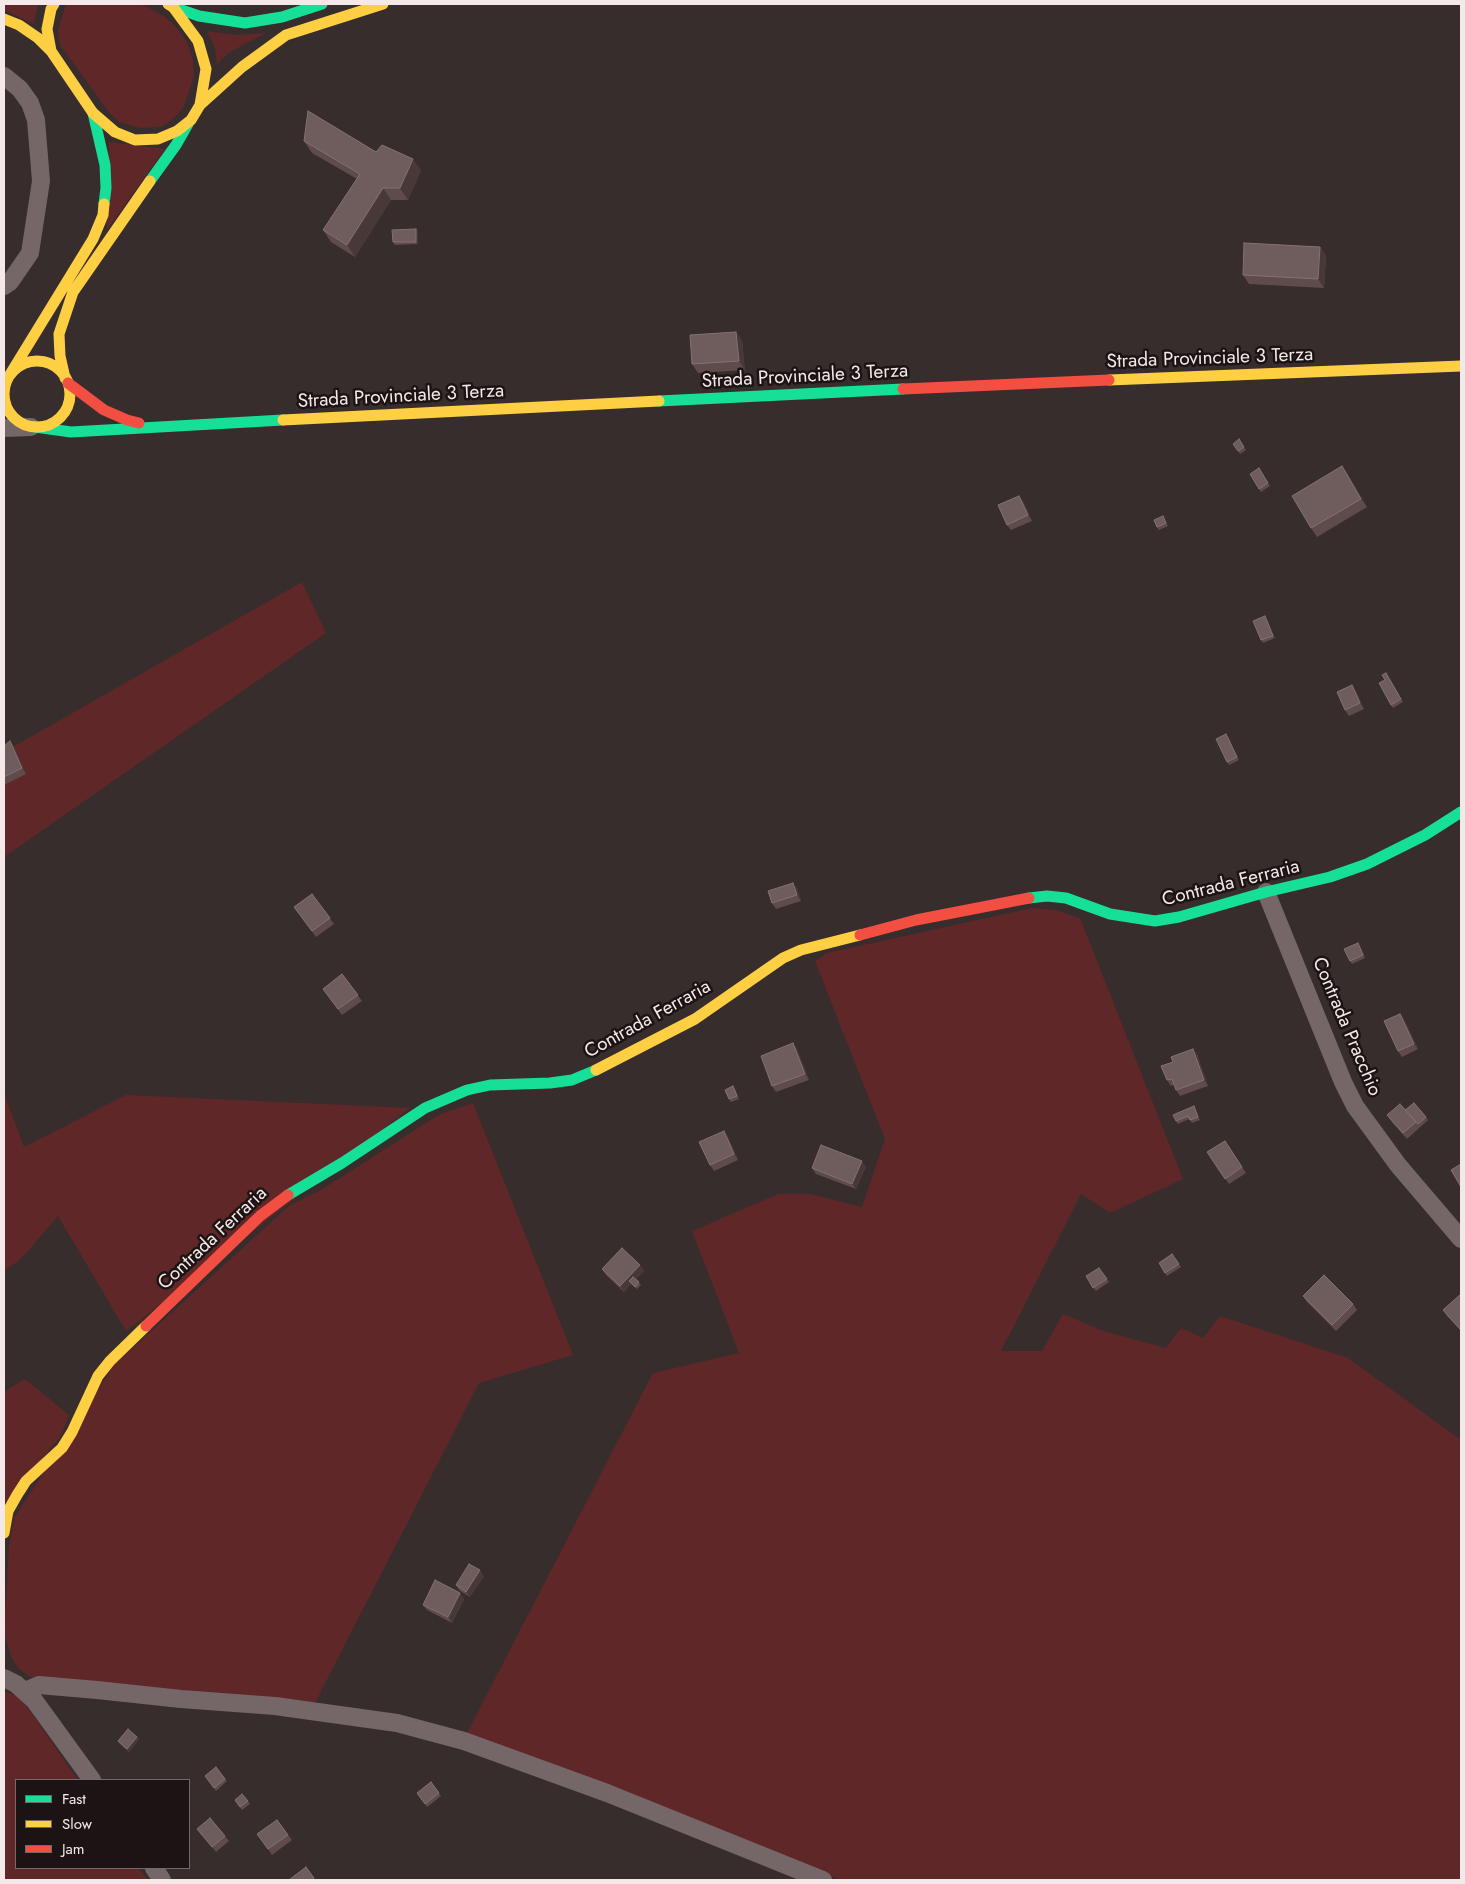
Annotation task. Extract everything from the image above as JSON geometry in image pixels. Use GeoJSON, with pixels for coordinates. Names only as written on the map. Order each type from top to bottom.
{"type":"FeatureCollection","features":[{"type":"Feature","properties":{"kind":"street"},"geometry":{"type":"LineString","coordinates":[[51,50],[47,29],[51,9],[54,4]]}},
{"type":"Feature","properties":{"kind":"street"},"geometry":{"type":"LineString","coordinates":[[170,5],[199,16],[245,23],[282,17],[322,4]]}},
{"type":"Feature","properties":{"kind":"street"},"geometry":{"type":"LineString","coordinates":[[4,428],[48,425],[59,419],[67,409],[70,396],[60,356],[59,334],[64,315],[74,292],[176,145],[200,105],[242,66],[286,35],[383,4]]}},
{"type":"Feature","properties":{"kind":"street"},"geometry":{"type":"LineString","coordinates":[[170,5],[198,40],[206,69],[200,105]]}},
{"type":"Feature","properties":{"kind":"street"},"geometry":{"type":"LineString","coordinates":[[4,19],[19,25],[51,50],[93,113],[115,132],[134,140],[158,140],[191,120]]}},
{"type":"Feature","properties":{"kind":"street"},"geometry":{"type":"LineString","coordinates":[[4,76],[20,89],[30,102],[36,120],[41,181],[30,253],[10,282],[4,286]]}},
{"type":"Feature","properties":{"kind":"street"},"geometry":{"type":"LineString","coordinates":[[93,113],[105,165],[106,188],[103,215],[93,239],[26,345],[7,380],[4,396],[6,406],[12,416],[20,423],[33,427],[71,432],[151,426]]}},
{"type":"Feature","properties":{"kind":"street"},"geometry":{"type":"LineString","coordinates":[[7,380],[22,366],[38,362],[53,366],[104,410],[126,420],[151,426]]}},
{"type":"Feature","properties":{"kind":"street","name":"Strada Provinciale 3 Terza"},"geometry":{"type":"LineString","coordinates":[[151,426],[1055,382],[1461,366]]}},
{"type":"Feature","properties":{"kind":"street","name":"Contrada Ferraria"},"geometry":{"type":"LineString","coordinates":[[4,1533],[8,1511],[17,1495],[26,1481],[62,1448],[72,1432],[98,1376],[110,1360],[260,1216],[284,1197],[342,1163],[425,1108],[467,1090],[490,1085],[550,1083],[572,1080],[590,1073],[694,1019],[783,958],[801,950],[916,920],[1026,898],[1047,896],[1066,898],[1110,914],[1155,921],[1180,917],[1266,892],[1330,877],[1366,864],[1425,835],[1461,812]]}},
{"type":"Feature","properties":{"kind":"street","name":"Contrada Pracchio"},"geometry":{"type":"LineString","coordinates":[[1266,892],[1343,1082],[1355,1106],[1398,1165],[1461,1239]]}},
{"type":"Feature","properties":{"kind":"street"},"geometry":{"type":"LineString","coordinates":[[4,1678],[25,1691],[43,1712],[91,1779]]}},
{"type":"Feature","properties":{"kind":"street"},"geometry":{"type":"LineString","coordinates":[[25,1691],[39,1685],[87,1689],[275,1706],[397,1723],[464,1741],[518,1760],[607,1793],[823,1880]]}},
{"type":"Feature","properties":{"kind":"street"},"geometry":{"type":"LineString","coordinates":[[155,1869],[162,1880]]}},
{"type":"Feature","properties":{"kind":"shaded area"},"geometry":{"type":"Polygon","coordinates":[[[4,4],[38,4],[34,24],[4,10],[4,4]]]}},
{"type":"Feature","properties":{"kind":"shaded area"},"geometry":{"type":"Polygon","coordinates":[[[66,4],[142,4],[164,16],[177,28],[187,42],[193,60],[194,77],[183,108],[173,119],[161,127],[140,128],[119,122],[109,112],[60,45],[58,30],[66,4]]]}},
{"type":"Feature","properties":{"kind":"shaded area"},"geometry":{"type":"Polygon","coordinates":[[[207,31],[234,35],[266,33],[230,52],[217,64],[215,48],[207,31]]]}},
{"type":"Feature","properties":{"kind":"shaded area"},"geometry":{"type":"Polygon","coordinates":[[[109,142],[165,149],[107,230],[109,142]]]}},
{"type":"Feature","properties":{"kind":"shaded area"},"geometry":{"type":"Polygon","coordinates":[[[302,582],[326,633],[4,857],[4,752],[302,582]]]}},
{"type":"Feature","properties":{"kind":"shaded area"},"geometry":{"type":"Polygon","coordinates":[[[1032,908],[1055,910],[1080,918],[1183,1179],[1110,1213],[1081,1194],[1001,1351],[1042,1351],[1063,1314],[1103,1331],[1166,1348],[1181,1328],[1203,1338],[1220,1316],[1348,1358],[1461,1440],[1461,1880],[841,1880],[696,1821],[467,1733],[653,1373],[739,1353],[692,1231],[778,1194],[810,1194],[862,1207],[885,1139],[815,961],[827,953],[1032,908]]]}},
{"type":"Feature","properties":{"kind":"shaded area"},"geometry":{"type":"Polygon","coordinates":[[[4,1093],[24,1147],[126,1095],[410,1108],[126,1331],[58,1216],[21,1259],[4,1271],[4,1093]]]}},
{"type":"Feature","properties":{"kind":"shaded area"},"geometry":{"type":"Polygon","coordinates":[[[473,1103],[573,1355],[479,1383],[315,1703],[30,1677],[18,1668],[12,1658],[4,1635],[9,1546],[14,1518],[114,1365],[290,1205],[321,1190],[440,1114],[473,1103]]]}},
{"type":"Feature","properties":{"kind":"shaded area"},"geometry":{"type":"Polygon","coordinates":[[[25,1379],[69,1415],[61,1436],[4,1505],[4,1392],[25,1379]]]}},
{"type":"Feature","properties":{"kind":"shaded area"},"geometry":{"type":"Polygon","coordinates":[[[4,1691],[21,1698],[77,1779],[15,1779],[15,1869],[140,1869],[148,1880],[4,1880],[4,1691]]]}},
{"type":"Feature","properties":{"kind":"building"},"geometry":{"type":"Polygon","coordinates":[[[308,111],[376,152],[382,145],[413,159],[400,188],[383,188],[347,245],[323,230],[360,174],[304,141],[308,111]]]}},
{"type":"Feature","properties":{"kind":"building"},"geometry":{"type":"Polygon","coordinates":[[[416,229],[416,242],[393,242],[392,230],[416,229]]]}},
{"type":"Feature","properties":{"kind":"building"},"geometry":{"type":"Polygon","coordinates":[[[1244,243],[1320,247],[1318,279],[1243,275],[1244,243]]]}},
{"type":"Feature","properties":{"kind":"building"},"geometry":{"type":"Polygon","coordinates":[[[736,332],[739,361],[692,364],[690,335],[736,332]]]}},
{"type":"Feature","properties":{"kind":"building"},"geometry":{"type":"Polygon","coordinates":[[[1239,439],[1244,447],[1238,451],[1233,444],[1239,439]]]}},
{"type":"Feature","properties":{"kind":"building"},"geometry":{"type":"Polygon","coordinates":[[[1342,466],[1361,499],[1311,528],[1292,496],[1342,466]]]}},
{"type":"Feature","properties":{"kind":"building"},"geometry":{"type":"Polygon","coordinates":[[[1259,468],[1268,483],[1259,489],[1250,474],[1259,468]]]}},
{"type":"Feature","properties":{"kind":"building"},"geometry":{"type":"Polygon","coordinates":[[[1019,496],[1028,515],[1007,525],[998,505],[1019,496]]]}},
{"type":"Feature","properties":{"kind":"building"},"geometry":{"type":"Polygon","coordinates":[[[1163,516],[1166,523],[1157,527],[1154,520],[1163,516]]]}},
{"type":"Feature","properties":{"kind":"building"},"geometry":{"type":"Polygon","coordinates":[[[1265,616],[1273,636],[1261,640],[1253,621],[1265,616]]]}},
{"type":"Feature","properties":{"kind":"building"},"geometry":{"type":"Polygon","coordinates":[[[1386,673],[1401,699],[1391,705],[1379,683],[1385,680],[1382,675],[1386,673]]]}},
{"type":"Feature","properties":{"kind":"building"},"geometry":{"type":"Polygon","coordinates":[[[1352,685],[1360,703],[1345,710],[1337,692],[1352,685]]]}},
{"type":"Feature","properties":{"kind":"building"},"geometry":{"type":"Polygon","coordinates":[[[1226,734],[1237,757],[1227,762],[1216,739],[1226,734]]]}},
{"type":"Feature","properties":{"kind":"building"},"geometry":{"type":"Polygon","coordinates":[[[10,741],[22,768],[4,777],[4,746],[10,741]]]}},
{"type":"Feature","properties":{"kind":"building"},"geometry":{"type":"Polygon","coordinates":[[[793,883],[797,895],[772,903],[768,891],[793,883]]]}},
{"type":"Feature","properties":{"kind":"building"},"geometry":{"type":"Polygon","coordinates":[[[312,894],[330,918],[312,931],[294,907],[312,894]]]}},
{"type":"Feature","properties":{"kind":"building"},"geometry":{"type":"Polygon","coordinates":[[[1358,943],[1363,955],[1350,961],[1344,949],[1358,943]]]}},
{"type":"Feature","properties":{"kind":"building"},"geometry":{"type":"Polygon","coordinates":[[[342,974],[358,995],[338,1009],[323,989],[342,974]]]}},
{"type":"Feature","properties":{"kind":"building"},"geometry":{"type":"Polygon","coordinates":[[[1400,1014],[1414,1044],[1398,1051],[1384,1021],[1400,1014]]]}},
{"type":"Feature","properties":{"kind":"building"},"geometry":{"type":"Polygon","coordinates":[[[793,1043],[805,1074],[772,1086],[761,1056],[793,1043]]]}},
{"type":"Feature","properties":{"kind":"building"},"geometry":{"type":"Polygon","coordinates":[[[1193,1049],[1204,1080],[1176,1090],[1172,1079],[1167,1080],[1161,1066],[1173,1062],[1171,1057],[1193,1049]]]}},
{"type":"Feature","properties":{"kind":"building"},"geometry":{"type":"Polygon","coordinates":[[[733,1086],[737,1096],[729,1099],[725,1090],[733,1086]]]}},
{"type":"Feature","properties":{"kind":"building"},"geometry":{"type":"Polygon","coordinates":[[[1414,1103],[1426,1117],[1418,1124],[1405,1110],[1414,1103]]]}},
{"type":"Feature","properties":{"kind":"building"},"geometry":{"type":"Polygon","coordinates":[[[1400,1104],[1416,1122],[1403,1133],[1387,1115],[1400,1104]]]}},
{"type":"Feature","properties":{"kind":"building"},"geometry":{"type":"Polygon","coordinates":[[[1194,1106],[1198,1117],[1190,1120],[1188,1116],[1176,1121],[1173,1115],[1194,1106]]]}},
{"type":"Feature","properties":{"kind":"building"},"geometry":{"type":"Polygon","coordinates":[[[724,1131],[734,1154],[710,1165],[699,1142],[724,1131]]]}},
{"type":"Feature","properties":{"kind":"building"},"geometry":{"type":"Polygon","coordinates":[[[1225,1141],[1242,1167],[1225,1179],[1207,1152],[1225,1141]]]}},
{"type":"Feature","properties":{"kind":"building"},"geometry":{"type":"Polygon","coordinates":[[[821,1145],[862,1161],[852,1184],[812,1168],[821,1145]]]}},
{"type":"Feature","properties":{"kind":"building"},"geometry":{"type":"Polygon","coordinates":[[[1461,1164],[1461,1187],[1451,1170],[1461,1164]]]}},
{"type":"Feature","properties":{"kind":"building"},"geometry":{"type":"Polygon","coordinates":[[[622,1248],[640,1265],[620,1286],[602,1269],[622,1248]]]}},
{"type":"Feature","properties":{"kind":"building"},"geometry":{"type":"Polygon","coordinates":[[[1172,1254],[1179,1264],[1165,1273],[1159,1263],[1172,1254]]]}},
{"type":"Feature","properties":{"kind":"building"},"geometry":{"type":"Polygon","coordinates":[[[1099,1268],[1107,1279],[1093,1288],[1086,1276],[1099,1268]]]}},
{"type":"Feature","properties":{"kind":"building"},"geometry":{"type":"Polygon","coordinates":[[[1324,1275],[1353,1304],[1332,1325],[1303,1296],[1324,1275]]]}},
{"type":"Feature","properties":{"kind":"building"},"geometry":{"type":"Polygon","coordinates":[[[633,1277],[639,1282],[635,1287],[629,1281],[633,1277]]]}},
{"type":"Feature","properties":{"kind":"building"},"geometry":{"type":"Polygon","coordinates":[[[1461,1294],[1461,1330],[1443,1310],[1461,1294]]]}},
{"type":"Feature","properties":{"kind":"building"},"geometry":{"type":"Polygon","coordinates":[[[469,1564],[480,1570],[466,1592],[456,1585],[469,1564]]]}},
{"type":"Feature","properties":{"kind":"building"},"geometry":{"type":"Polygon","coordinates":[[[435,1580],[460,1593],[448,1617],[423,1605],[435,1580]]]}},
{"type":"Feature","properties":{"kind":"building"},"geometry":{"type":"Polygon","coordinates":[[[128,1729],[137,1737],[127,1749],[118,1741],[128,1729]]]}},
{"type":"Feature","properties":{"kind":"building"},"geometry":{"type":"Polygon","coordinates":[[[216,1767],[225,1779],[214,1788],[205,1776],[216,1767]]]}},
{"type":"Feature","properties":{"kind":"building"},"geometry":{"type":"Polygon","coordinates":[[[431,1782],[439,1793],[425,1804],[417,1793],[431,1782]]]}},
{"type":"Feature","properties":{"kind":"building"},"geometry":{"type":"Polygon","coordinates":[[[242,1794],[248,1801],[240,1807],[235,1800],[242,1794]]]}},
{"type":"Feature","properties":{"kind":"building"},"geometry":{"type":"Polygon","coordinates":[[[210,1818],[225,1836],[212,1847],[197,1829],[210,1818]]]}},
{"type":"Feature","properties":{"kind":"building"},"geometry":{"type":"Polygon","coordinates":[[[277,1820],[288,1835],[268,1849],[257,1834],[277,1820]]]}},
{"type":"Feature","properties":{"kind":"building"},"geometry":{"type":"Polygon","coordinates":[[[306,1867],[314,1878],[312,1880],[289,1880],[306,1867]]]}},
{"type":"Feature","properties":{"kind":"traffic: fast"},"geometry":{"type":"LineString","coordinates":[[173,7],[199,16],[245,23],[282,17],[322,4]]}},
{"type":"Feature","properties":{"kind":"traffic: fast"},"geometry":{"type":"LineString","coordinates":[[93,113],[105,165],[106,188],[104,204]]}},
{"type":"Feature","properties":{"kind":"traffic: fast"},"geometry":{"type":"LineString","coordinates":[[150,181],[176,145],[188,124]]}},
{"type":"Feature","properties":{"kind":"traffic: fast"},"geometry":{"type":"LineString","coordinates":[[659,401],[903,389]]}},
{"type":"Feature","properties":{"kind":"traffic: fast"},"geometry":{"type":"LineString","coordinates":[[35,427],[71,432],[283,420]]}},
{"type":"Feature","properties":{"kind":"traffic: fast"},"geometry":{"type":"LineString","coordinates":[[1029,898],[1047,896],[1066,898],[1110,914],[1155,921],[1179,917],[1266,892],[1330,877],[1367,864],[1425,835],[1461,812]]}},
{"type":"Feature","properties":{"kind":"traffic: fast"},"geometry":{"type":"LineString","coordinates":[[288,1195],[342,1163],[425,1108],[467,1090],[490,1085],[550,1083],[572,1080],[596,1070]]}},
{"type":"Feature","properties":{"kind":"traffic: slow"},"geometry":{"type":"LineString","coordinates":[[54,4],[51,9],[47,29],[51,51],[93,113],[115,132],[135,140],[158,139],[177,131],[191,120],[200,105],[206,69],[198,41],[173,7],[168,4]]}},
{"type":"Feature","properties":{"kind":"traffic: slow"},"geometry":{"type":"LineString","coordinates":[[200,105],[242,67],[286,35],[383,4]]}},
{"type":"Feature","properties":{"kind":"traffic: slow"},"geometry":{"type":"LineString","coordinates":[[4,19],[19,25],[38,38],[51,51]]}},
{"type":"Feature","properties":{"kind":"traffic: slow"},"geometry":{"type":"LineString","coordinates":[[65,378],[60,356],[59,334],[73,292],[150,181]]}},
{"type":"Feature","properties":{"kind":"traffic: slow"},"geometry":{"type":"LineString","coordinates":[[9,376],[93,239],[103,215],[104,204]]}},
{"type":"Feature","properties":{"kind":"traffic: slow"},"geometry":{"type":"LineString","coordinates":[[37,361],[49,364],[60,371],[67,382],[70,394],[67,406],[60,417],[49,424],[37,427],[25,424],[14,417],[7,406],[4,394],[7,382],[14,371],[25,364],[37,361]]}},
{"type":"Feature","properties":{"kind":"traffic: slow"},"geometry":{"type":"LineString","coordinates":[[1109,380],[1461,366]]}},
{"type":"Feature","properties":{"kind":"traffic: slow"},"geometry":{"type":"LineString","coordinates":[[283,420],[659,401]]}},
{"type":"Feature","properties":{"kind":"traffic: slow"},"geometry":{"type":"LineString","coordinates":[[596,1070],[695,1019],[783,958],[801,950],[860,935]]}},
{"type":"Feature","properties":{"kind":"traffic: slow"},"geometry":{"type":"LineString","coordinates":[[4,1533],[8,1511],[17,1495],[26,1481],[62,1448],[72,1432],[98,1376],[110,1361],[146,1326]]}},
{"type":"Feature","properties":{"kind":"traffic: jam"},"geometry":{"type":"LineString","coordinates":[[903,389],[1109,380]]}},
{"type":"Feature","properties":{"kind":"traffic: jam"},"geometry":{"type":"LineString","coordinates":[[68,383],[104,410],[139,423]]}},
{"type":"Feature","properties":{"kind":"traffic: jam"},"geometry":{"type":"LineString","coordinates":[[860,935],[916,920],[1029,898]]}},
{"type":"Feature","properties":{"kind":"traffic: jam"},"geometry":{"type":"LineString","coordinates":[[146,1326],[260,1216],[288,1195]]}}]}
